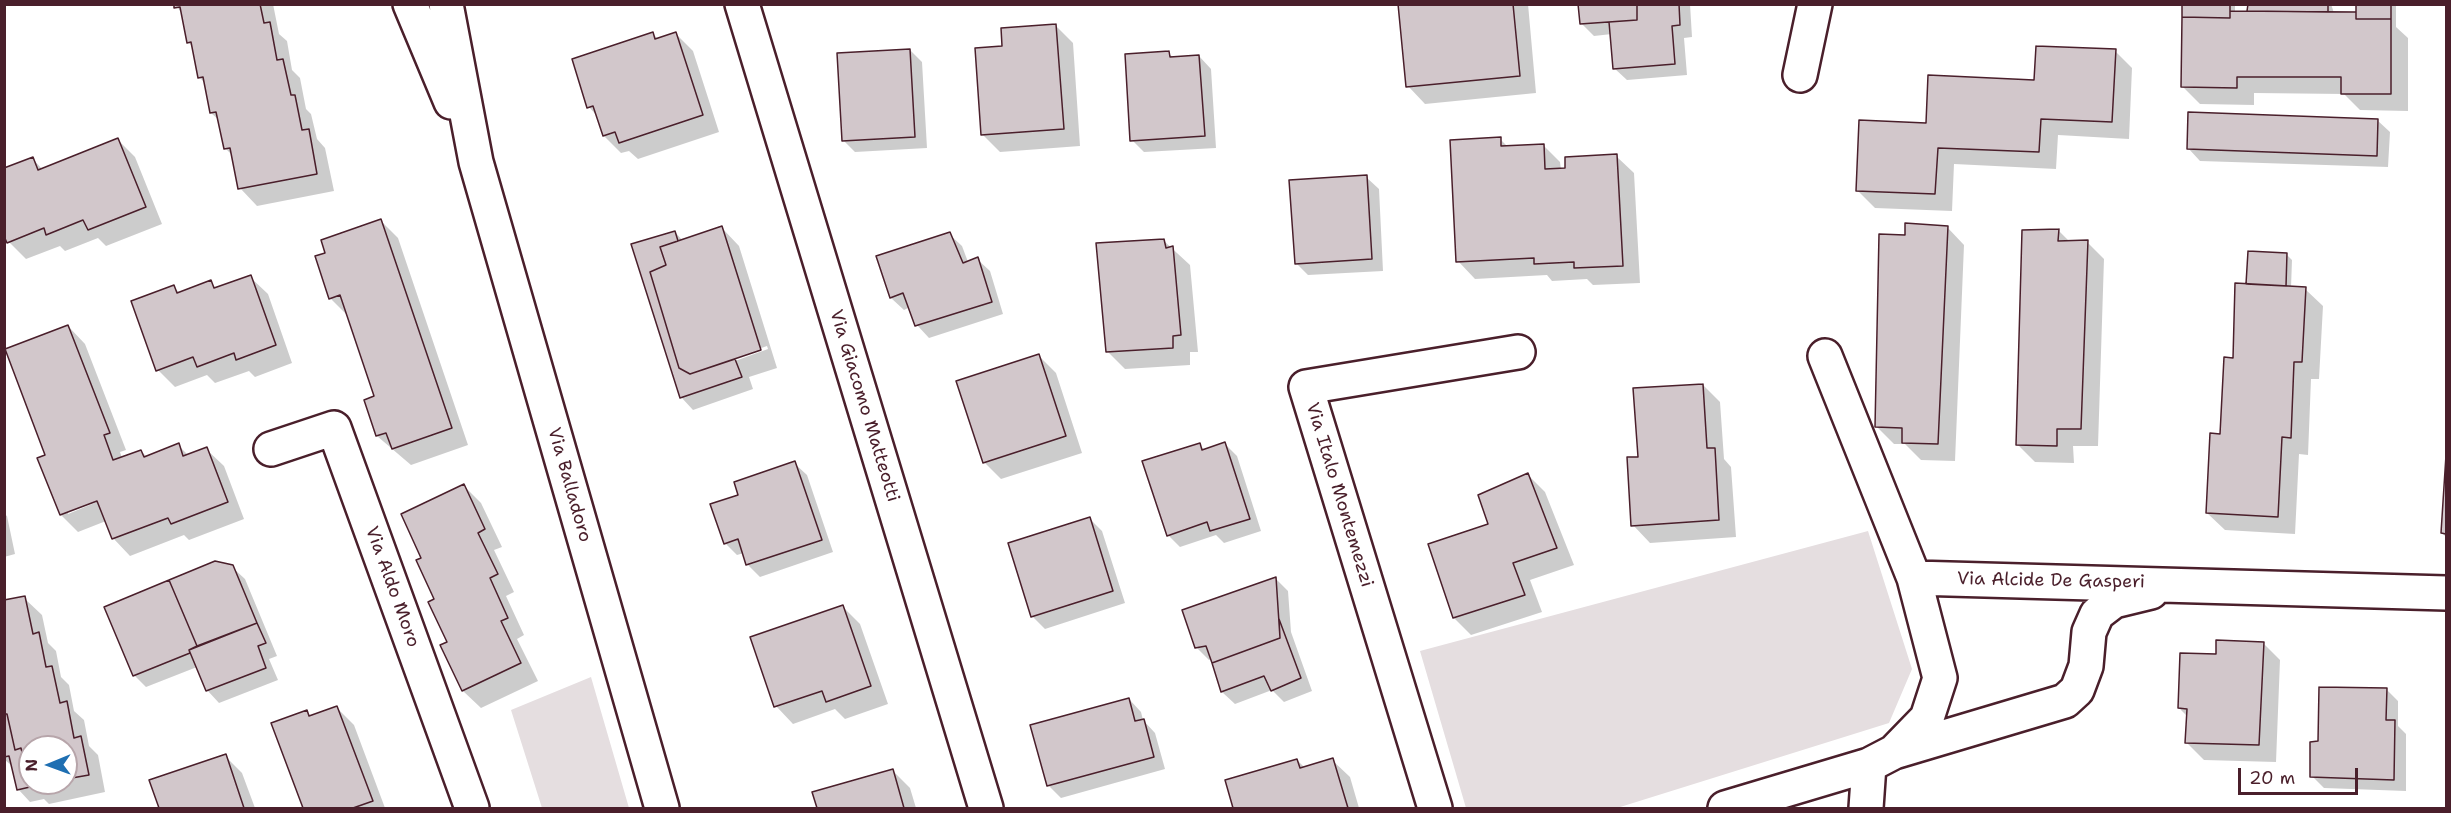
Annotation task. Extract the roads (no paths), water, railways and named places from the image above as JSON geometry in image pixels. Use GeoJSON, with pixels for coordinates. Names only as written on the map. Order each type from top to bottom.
{"type":"FeatureCollection","features":[{"type":"Feature","properties":{"kind":"street","name":"Via Balladoro"},"geometry":{"type":"LineString","coordinates":[[410,4],[476,162]]}},
{"type":"Feature","properties":{"kind":"street","name":"Via Balladoro"},"geometry":{"type":"LineString","coordinates":[[446,4],[476,162],[662,808]]}},
{"type":"Feature","properties":{"kind":"street","name":"Via Giacomo Matteotti"},"geometry":{"type":"LineString","coordinates":[[742,4],[986,808]]}},
{"type":"Feature","properties":{"kind":"street"},"geometry":{"type":"LineString","coordinates":[[1800,75],[1815,4]]}},
{"type":"Feature","properties":{"kind":"street","name":"Via Italo Montemezzi"},"geometry":{"type":"LineString","coordinates":[[1435,808],[1306,387],[1518,352]]}},
{"type":"Feature","properties":{"kind":"street","name":"Via Alcide De Gasperi"},"geometry":{"type":"LineString","coordinates":[[1825,356],[1914,578],[1940,678],[1927,718],[1881,758]]}},
{"type":"Feature","properties":{"kind":"street","name":"Via Aldo Moro"},"geometry":{"type":"LineString","coordinates":[[271,449],[334,428],[472,808]]}},
{"type":"Feature","properties":{"kind":"street","name":"Via Alcide De Gasperi"},"geometry":{"type":"LineString","coordinates":[[1914,578],[2446,593]]}},
{"type":"Feature","properties":{"kind":"street","name":"Via Alcide De Gasperi"},"geometry":{"type":"LineString","coordinates":[[1725,808],[2065,701],[2077,690],[2086,666],[2089,632],[2097,614],[2114,601],[2188,584]]}},
{"type":"Feature","properties":{"kind":"street"},"geometry":{"type":"LineString","coordinates":[[1866,808],[1881,758]]}}]}
